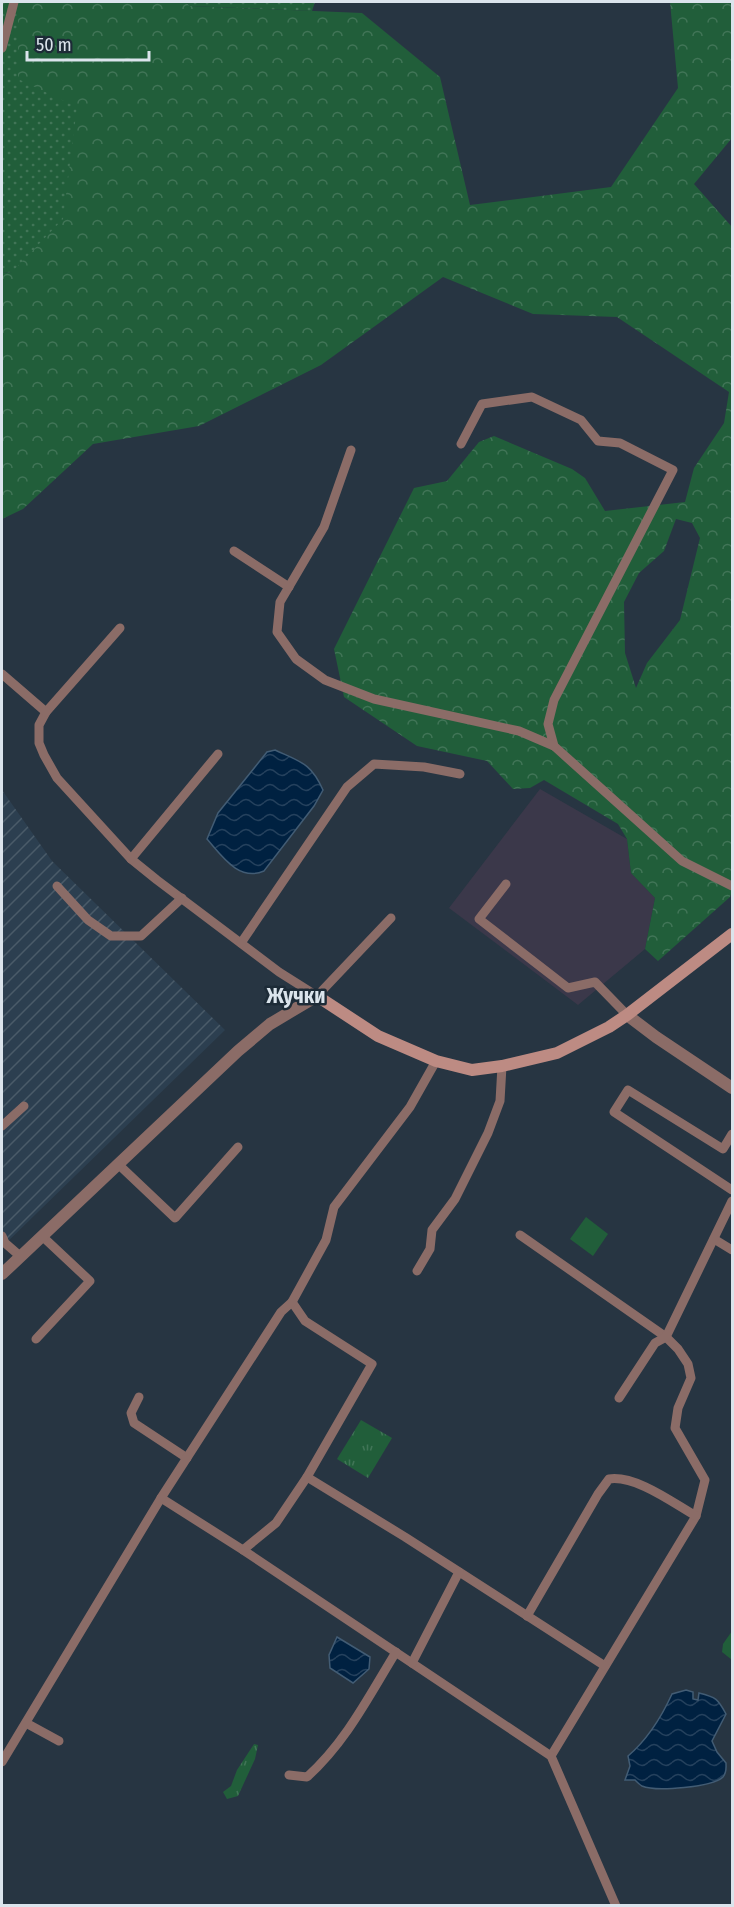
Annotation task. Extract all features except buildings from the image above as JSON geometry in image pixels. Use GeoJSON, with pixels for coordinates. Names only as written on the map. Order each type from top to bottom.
{"type":"FeatureCollection","features":[{"type":"Feature","properties":{"kind":"street"},"geometry":{"type":"LineString","coordinates":[[2,1274],[246,1044],[270,1024],[317,996],[378,1036],[436,1061],[472,1070],[502,1066],[556,1053],[609,1027],[732,934]]}},
{"type":"Feature","properties":{"kind":"street"},"geometry":{"type":"LineString","coordinates":[[627,1015],[732,1088]]}},
{"type":"Feature","properties":{"kind":"lane"},"geometry":{"type":"LineString","coordinates":[[2,48],[14,2]]}},
{"type":"Feature","properties":{"kind":"lane"},"geometry":{"type":"LineString","coordinates":[[461,444],[482,404],[532,397],[581,420],[598,441],[620,443],[672,470],[554,700],[548,724],[554,746]]}},
{"type":"Feature","properties":{"kind":"lane"},"geometry":{"type":"LineString","coordinates":[[351,450],[324,527],[280,602],[277,632],[296,659],[325,680],[374,699],[519,731],[554,746],[682,861],[732,886]]}},
{"type":"Feature","properties":{"kind":"lane"},"geometry":{"type":"LineString","coordinates":[[234,551],[289,587]]}},
{"type":"Feature","properties":{"kind":"lane"},"geometry":{"type":"LineString","coordinates":[[120,628],[46,712],[39,725],[39,743],[57,778],[131,859],[279,972],[317,996],[391,918]]}},
{"type":"Feature","properties":{"kind":"lane"},"geometry":{"type":"LineString","coordinates":[[2,674],[46,712]]}},
{"type":"Feature","properties":{"kind":"lane"},"geometry":{"type":"LineString","coordinates":[[131,859],[218,754]]}},
{"type":"Feature","properties":{"kind":"lane"},"geometry":{"type":"LineString","coordinates":[[241,943],[347,787],[374,764],[424,767],[460,774]]}},
{"type":"Feature","properties":{"kind":"lane"},"geometry":{"type":"LineString","coordinates":[[506,884],[479,919],[568,988],[595,982],[627,1015]]}},
{"type":"Feature","properties":{"kind":"lane"},"geometry":{"type":"LineString","coordinates":[[57,886],[88,920],[111,936],[141,936],[182,898]]}},
{"type":"Feature","properties":{"kind":"lane"},"geometry":{"type":"LineString","coordinates":[[2,1762],[161,1497],[281,1312],[292,1302],[326,1240],[334,1207],[410,1107],[436,1061]]}},
{"type":"Feature","properties":{"kind":"lane"},"geometry":{"type":"LineString","coordinates":[[417,1271],[430,1249],[432,1230],[455,1199],[488,1133],[500,1101],[502,1066]]}},
{"type":"Feature","properties":{"kind":"lane"},"geometry":{"type":"LineString","coordinates":[[732,1134],[723,1149],[628,1090],[614,1112],[732,1190]]}},
{"type":"Feature","properties":{"kind":"lane"},"geometry":{"type":"LineString","coordinates":[[2,1126],[24,1106]]}},
{"type":"Feature","properties":{"kind":"lane"},"geometry":{"type":"LineString","coordinates":[[118,1164],[175,1218],[238,1147]]}},
{"type":"Feature","properties":{"kind":"lane"},"geometry":{"type":"LineString","coordinates":[[619,1398],[655,1343],[666,1337],[732,1201]]}},
{"type":"Feature","properties":{"kind":"lane"},"geometry":{"type":"LineString","coordinates":[[520,1235],[666,1337],[678,1349],[688,1364],[691,1378],[678,1408],[675,1428],[705,1480],[696,1516],[551,1756]]}},
{"type":"Feature","properties":{"kind":"lane"},"geometry":{"type":"LineString","coordinates":[[2,1236],[5,1243],[20,1256]]}},
{"type":"Feature","properties":{"kind":"lane"},"geometry":{"type":"LineString","coordinates":[[36,1339],[90,1281],[42,1236]]}},
{"type":"Feature","properties":{"kind":"lane"},"geometry":{"type":"LineString","coordinates":[[714,1239],[732,1250]]}},
{"type":"Feature","properties":{"kind":"lane"},"geometry":{"type":"LineString","coordinates":[[243,1550],[276,1523],[307,1477],[372,1364],[305,1321],[292,1302]]}},
{"type":"Feature","properties":{"kind":"lane"},"geometry":{"type":"LineString","coordinates":[[139,1397],[131,1413],[134,1423],[187,1458]]}},
{"type":"Feature","properties":{"kind":"lane"},"geometry":{"type":"LineString","coordinates":[[307,1477],[605,1665]]}},
{"type":"Feature","properties":{"kind":"lane"},"geometry":{"type":"LineString","coordinates":[[527,1616],[609,1479],[618,1478],[639,1484],[696,1516]]}},
{"type":"Feature","properties":{"kind":"lane"},"geometry":{"type":"LineString","coordinates":[[161,1497],[551,1756],[616,1905]]}},
{"type":"Feature","properties":{"kind":"lane"},"geometry":{"type":"LineString","coordinates":[[412,1663],[459,1572]]}},
{"type":"Feature","properties":{"kind":"lane"},"geometry":{"type":"LineString","coordinates":[[289,1775],[307,1777],[326,1760],[356,1719],[396,1652]]}},
{"type":"Feature","properties":{"kind":"lane"},"geometry":{"type":"LineString","coordinates":[[26,1723],[59,1741]]}},
{"type":"Feature","properties":{"kind":"shaded area"},"geometry":{"type":"Polygon","coordinates":[[[540,789],[627,839],[631,873],[655,898],[645,949],[578,1005],[449,908],[540,789]]]}},
{"type":"Feature","properties":{"kind":"shaded area"},"geometry":{"type":"Polygon","coordinates":[[[2,790],[52,861],[225,1030],[2,1247],[2,790]]]}},
{"type":"Feature","properties":{"kind":"green space"},"geometry":{"type":"Polygon","coordinates":[[[2,2],[18,2],[18,79],[77,107],[63,219],[12,272],[2,273],[2,2]]]}},
{"type":"Feature","properties":{"kind":"green space"},"geometry":{"type":"Polygon","coordinates":[[[18,2],[186,2],[190,6],[362,13],[440,77],[470,205],[611,187],[678,88],[670,2],[732,2],[732,138],[694,184],[732,227],[732,891],[730,897],[658,961],[645,949],[655,898],[631,873],[627,839],[618,824],[544,780],[530,788],[513,789],[487,761],[417,746],[344,697],[334,649],[414,488],[447,481],[479,442],[494,436],[572,469],[585,478],[605,511],[685,502],[694,468],[724,423],[729,392],[617,317],[533,314],[443,277],[321,365],[199,426],[93,444],[23,509],[2,519],[2,273],[12,272],[18,2]],[[676,519],[664,551],[639,573],[624,602],[625,653],[636,688],[647,663],[680,620],[700,538],[692,523],[676,519]]]}},
{"type":"Feature","properties":{"kind":"green space"},"geometry":{"type":"Polygon","coordinates":[[[186,2],[315,2],[312,11],[190,6],[186,2]]]}},
{"type":"Feature","properties":{"kind":"green space"},"geometry":{"type":"Polygon","coordinates":[[[586,1217],[608,1234],[593,1256],[570,1239],[586,1217]]]}},
{"type":"Feature","properties":{"kind":"green space"},"geometry":{"type":"Polygon","coordinates":[[[361,1420],[392,1438],[368,1478],[337,1459],[361,1420]]]}},
{"type":"Feature","properties":{"kind":"green space"},"geometry":{"type":"Polygon","coordinates":[[[732,1631],[732,1660],[722,1652],[723,1644],[732,1631]]]}},
{"type":"Feature","properties":{"kind":"green space"},"geometry":{"type":"Polygon","coordinates":[[[254,1744],[258,1745],[255,1759],[238,1796],[227,1799],[223,1792],[231,1786],[237,1770],[254,1744]]]}},
{"type":"Feature","properties":{"kind":"water"},"geometry":{"type":"Polygon","coordinates":[[[275,750],[304,764],[314,774],[323,790],[314,806],[264,871],[247,873],[232,866],[207,839],[218,813],[267,752],[275,750]]]}},
{"type":"Feature","properties":{"kind":"water"},"geometry":{"type":"Polygon","coordinates":[[[337,1637],[370,1657],[369,1669],[353,1683],[330,1668],[329,1655],[337,1637]]]}},
{"type":"Feature","properties":{"kind":"water"},"geometry":{"type":"Polygon","coordinates":[[[686,1690],[693,1692],[693,1699],[698,1700],[699,1693],[713,1697],[726,1714],[712,1741],[726,1763],[723,1777],[717,1781],[697,1786],[659,1789],[642,1786],[635,1780],[625,1780],[630,1766],[628,1756],[653,1728],[672,1694],[686,1690]]]}},
{"type":"Feature","properties":{"kind":"district","name":"Жучки"},"geometry":{"type":"Point","coordinates":[296,996]}}]}
